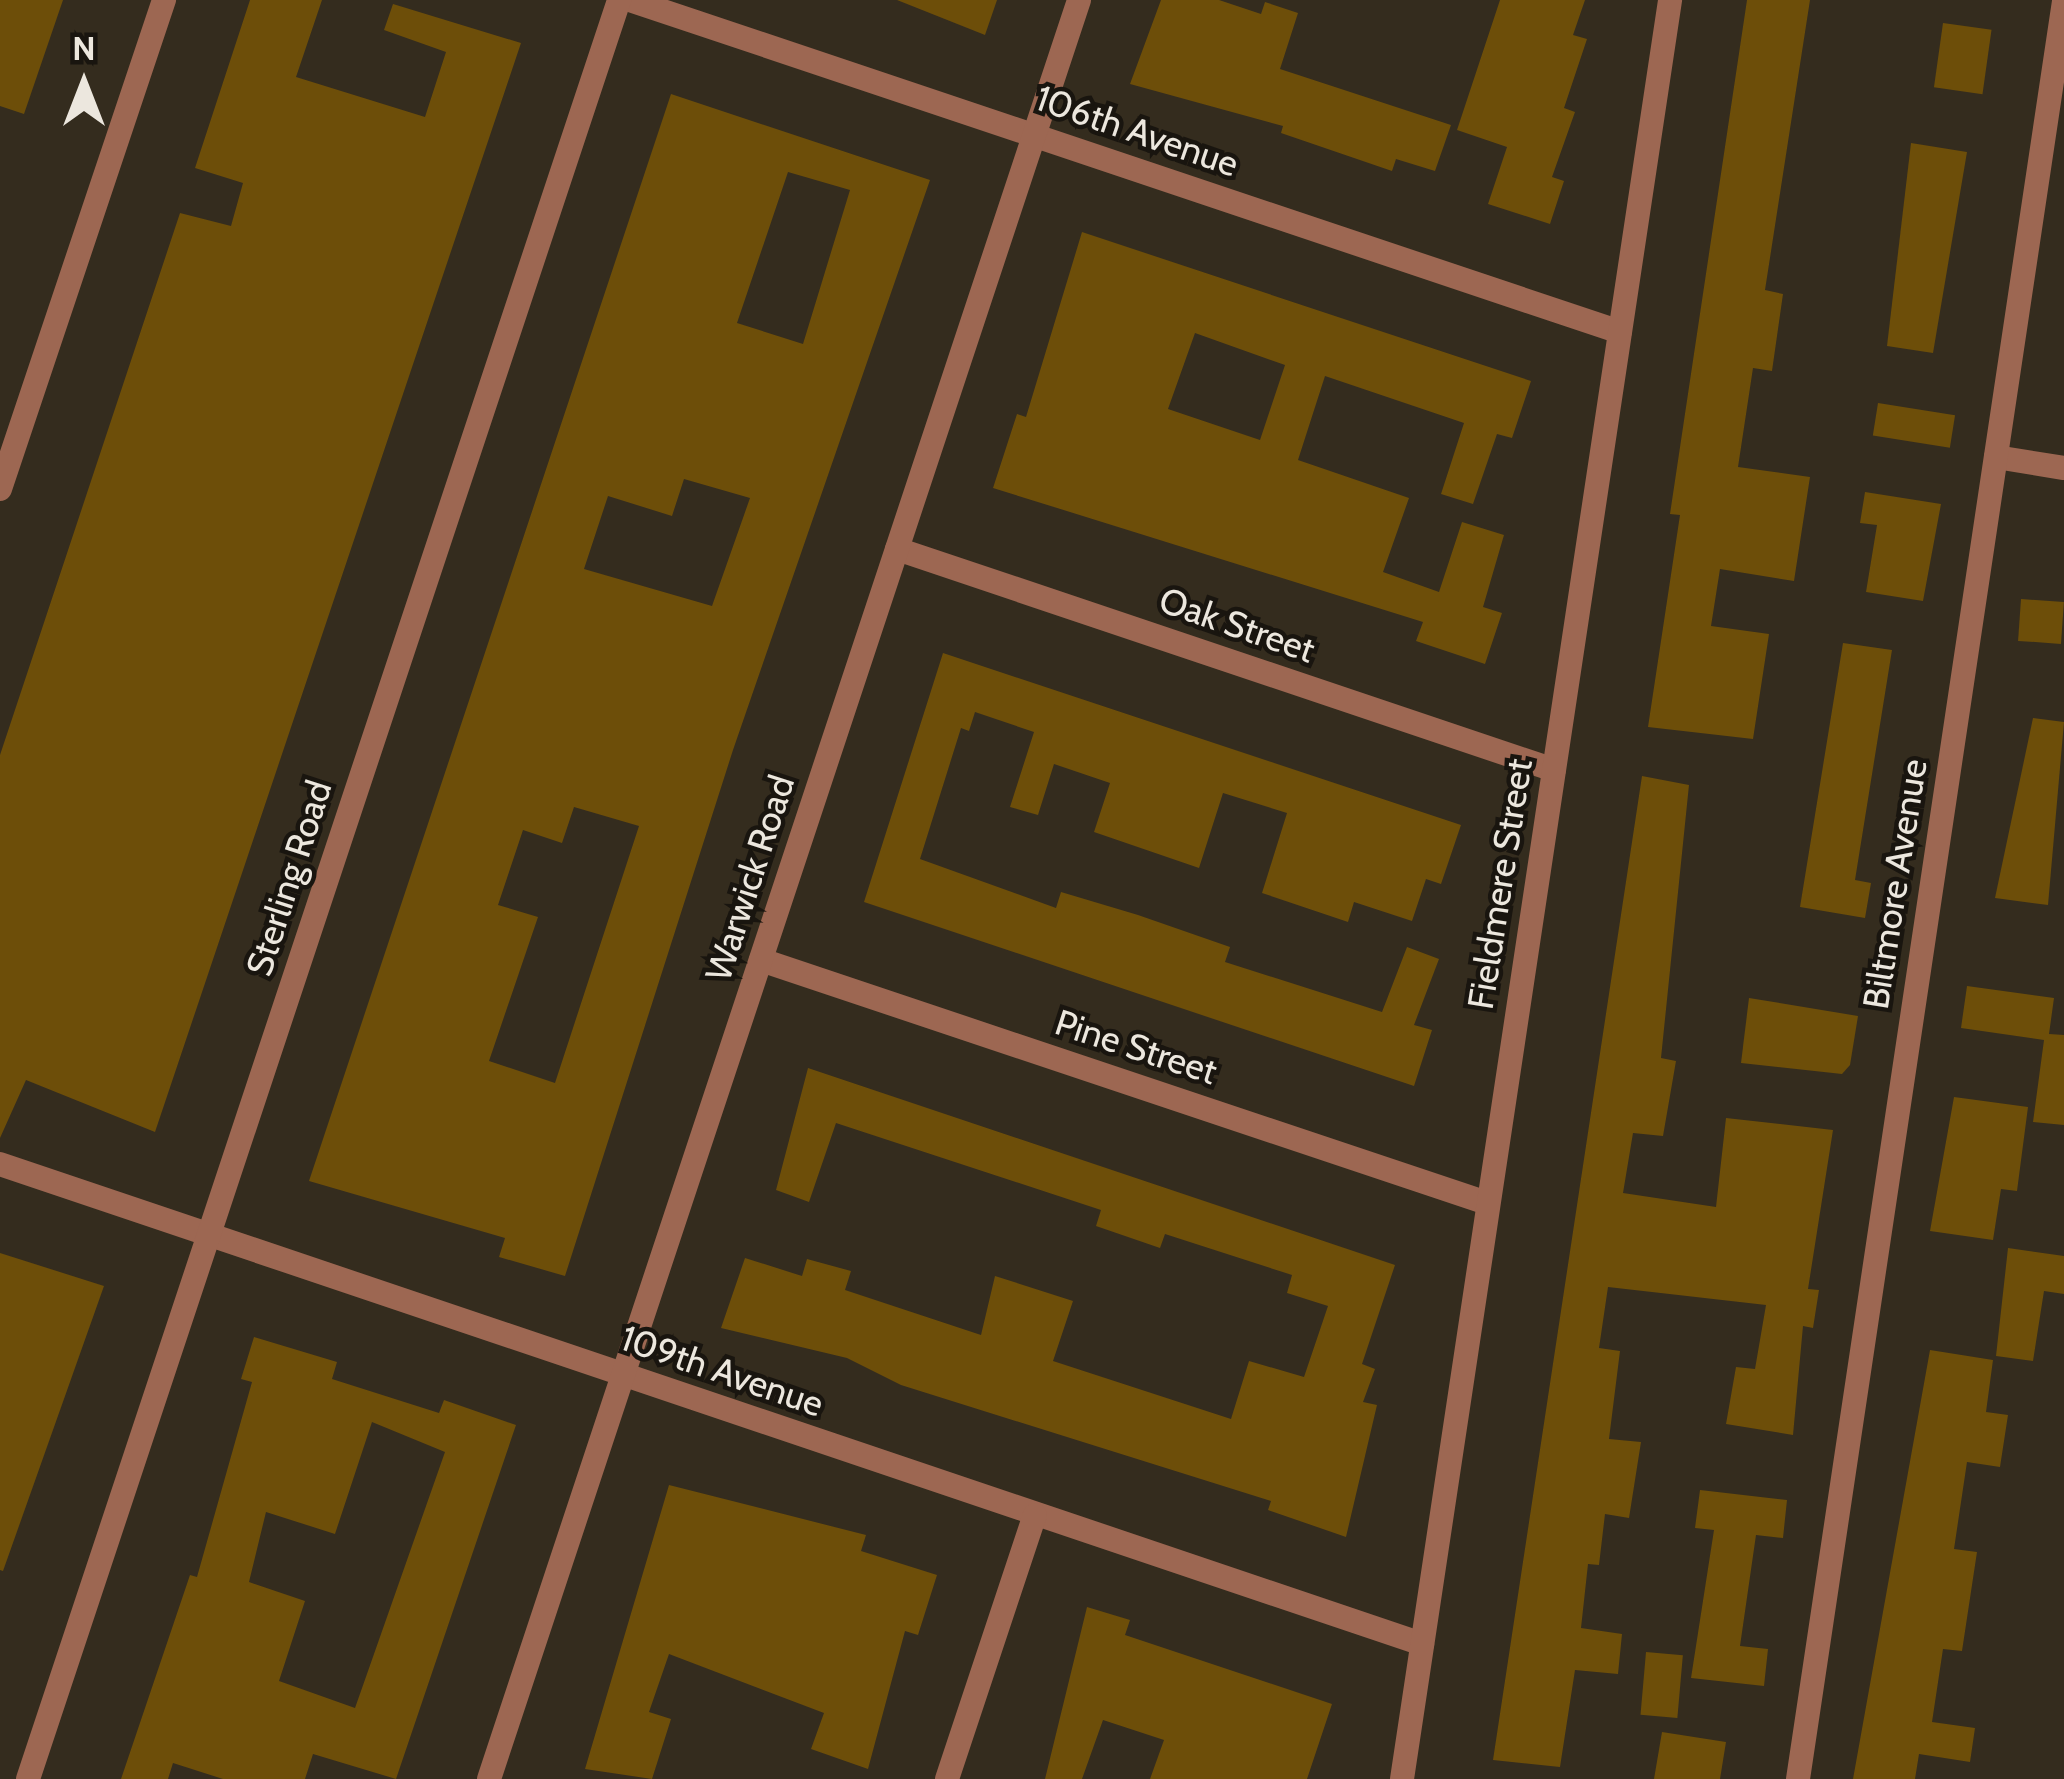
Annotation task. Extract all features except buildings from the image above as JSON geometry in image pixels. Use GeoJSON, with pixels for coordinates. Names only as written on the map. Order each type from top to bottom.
{"type":"FeatureCollection","features":[{"type":"Feature","properties":{"kind":"street"},"geometry":{"type":"LineString","coordinates":[[0,489],[164,0]]}},
{"type":"Feature","properties":{"kind":"street","name":"Sterling Road"},"geometry":{"type":"LineString","coordinates":[[28,1779],[620,0]]}},
{"type":"Feature","properties":{"kind":"street","name":"106th Avenue"},"geometry":{"type":"LineString","coordinates":[[630,0],[1620,332]]}},
{"type":"Feature","properties":{"kind":"street","name":"Warwick Road"},"geometry":{"type":"LineString","coordinates":[[489,1779],[1079,0]]}},
{"type":"Feature","properties":{"kind":"street","name":"Fieldmere Street"},"geometry":{"type":"LineString","coordinates":[[1402,1779],[1670,0]]}},
{"type":"Feature","properties":{"kind":"street","name":"Biltmore Avenue"},"geometry":{"type":"LineString","coordinates":[[1798,1779],[2064,1]]}},
{"type":"Feature","properties":{"kind":"street"},"geometry":{"type":"LineString","coordinates":[[1996,457],[2064,468]]}},
{"type":"Feature","properties":{"kind":"street","name":"Oak Street"},"geometry":{"type":"LineString","coordinates":[[897,549],[1554,770]]}},
{"type":"Feature","properties":{"kind":"street","name":"Pine Street"},"geometry":{"type":"LineString","coordinates":[[761,960],[1487,1203]]}},
{"type":"Feature","properties":{"kind":"street","name":"109th Avenue"},"geometry":{"type":"LineString","coordinates":[[0,1164],[1422,1645]]}},
{"type":"Feature","properties":{"kind":"street"},"geometry":{"type":"LineString","coordinates":[[947,1779],[1035,1515]]}}]}
